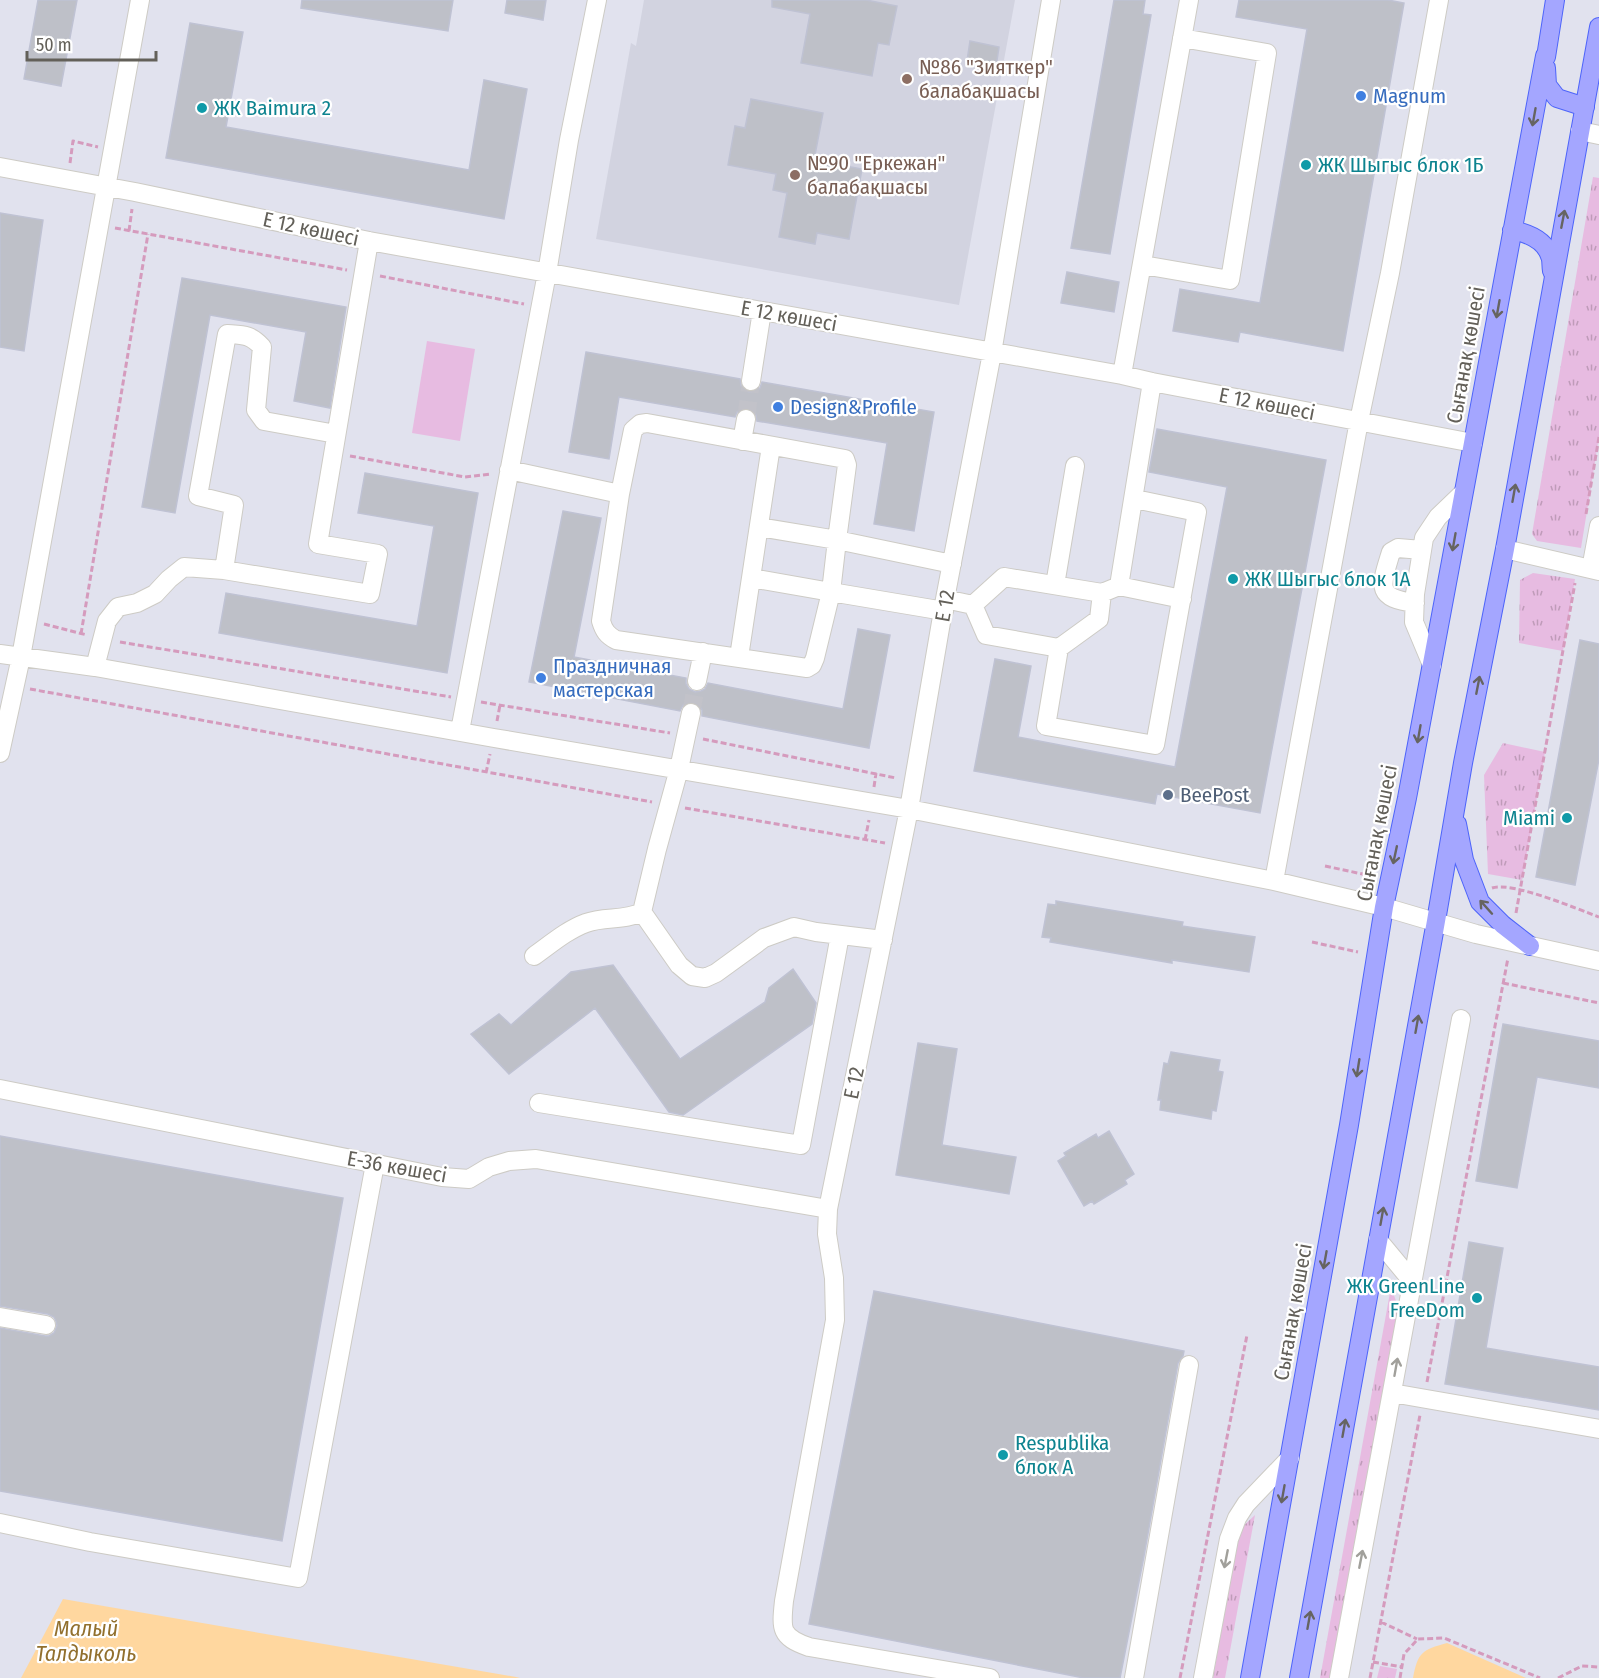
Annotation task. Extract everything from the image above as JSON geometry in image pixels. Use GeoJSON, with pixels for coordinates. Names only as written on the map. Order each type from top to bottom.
{"type":"FeatureCollection","features":[{"type":"Feature","properties":{"kind":"main road","name":"Сығанақ көшесі"},"geometry":{"type":"LineString","coordinates":[[1250,1678],[1351,1114],[1384,907],[1407,798],[1555,0]]}},
{"type":"Feature","properties":{"kind":"main road"},"geometry":{"type":"LineString","coordinates":[[1299,1678],[1454,812],[1505,549],[1599,27]]}},
{"type":"Feature","properties":{"kind":"main road"},"geometry":{"type":"LineString","coordinates":[[1546,57],[1547,85],[1557,98],[1585,107]]}},
{"type":"Feature","properties":{"kind":"main road"},"geometry":{"type":"LineString","coordinates":[[1512,230],[1524,232],[1539,240],[1550,255],[1552,278]]}},
{"type":"Feature","properties":{"kind":"main road"},"geometry":{"type":"LineString","coordinates":[[1454,812],[1464,860],[1480,902],[1512,937],[1530,946]]}},
{"type":"Feature","properties":{"kind":"street"},"geometry":{"type":"LineString","coordinates":[[0,753],[21,657],[140,0]]}},
{"type":"Feature","properties":{"kind":"street"},"geometry":{"type":"LineString","coordinates":[[460,731],[597,0]]}},
{"type":"Feature","properties":{"kind":"street","name":"E 12"},"geometry":{"type":"LineString","coordinates":[[990,1678],[809,1647],[789,1638],[782,1623],[784,1601],[835,1320],[834,1278],[827,1234],[828,1209],[909,809],[992,352],[1051,0]]}},
{"type":"Feature","properties":{"kind":"street"},"geometry":{"type":"LineString","coordinates":[[1122,375],[1189,0]]}},
{"type":"Feature","properties":{"kind":"street"},"geometry":{"type":"LineString","coordinates":[[1274,881],[1359,421],[1390,273],[1438,0]]}},
{"type":"Feature","properties":{"kind":"street"},"geometry":{"type":"LineString","coordinates":[[1143,265],[1230,280],[1267,52],[1182,38]]}},
{"type":"Feature","properties":{"kind":"street"},"geometry":{"type":"LineString","coordinates":[[1580,131],[1599,135]]}},
{"type":"Feature","properties":{"kind":"street","name":"Е 12 көшесі"},"geometry":{"type":"LineString","coordinates":[[0,167],[135,192],[369,241],[1122,375],[1473,443]]}},
{"type":"Feature","properties":{"kind":"street"},"geometry":{"type":"LineString","coordinates":[[95,667],[107,621],[118,607],[137,603],[155,594],[184,567],[224,570],[370,594],[378,554],[318,544],[369,241]]}},
{"type":"Feature","properties":{"kind":"street"},"geometry":{"type":"LineString","coordinates":[[752,381],[762,311]]}},
{"type":"Feature","properties":{"kind":"street"},"geometry":{"type":"LineString","coordinates":[[224,570],[234,505],[198,496],[227,334],[247,335],[255,339],[262,347],[256,410],[264,421],[336,434]]}},
{"type":"Feature","properties":{"kind":"street"},"geometry":{"type":"LineString","coordinates":[[1119,586],[1135,499],[1152,382]]}},
{"type":"Feature","properties":{"kind":"street"},"geometry":{"type":"LineString","coordinates":[[742,441],[746,419]]}},
{"type":"Feature","properties":{"kind":"street"},"geometry":{"type":"LineString","coordinates":[[640,423],[646,423],[742,441],[845,459],[848,465],[831,592],[815,658],[812,665],[807,668],[616,640],[604,630],[601,621],[620,494],[633,430],[640,423]]}},
{"type":"Feature","properties":{"kind":"street"},"geometry":{"type":"LineString","coordinates":[[739,657],[771,446]]}},
{"type":"Feature","properties":{"kind":"street"},"geometry":{"type":"LineString","coordinates":[[1055,585],[1075,465]]}},
{"type":"Feature","properties":{"kind":"street"},"geometry":{"type":"LineString","coordinates":[[510,470],[620,494]]}},
{"type":"Feature","properties":{"kind":"street"},"geometry":{"type":"LineString","coordinates":[[1432,665],[1414,622],[1424,538],[1438,517],[1463,493]]}},
{"type":"Feature","properties":{"kind":"street"},"geometry":{"type":"LineString","coordinates":[[1102,593],[1099,619],[1059,648],[1046,726],[1155,745],[1197,512],[1135,499]]}},
{"type":"Feature","properties":{"kind":"street"},"geometry":{"type":"LineString","coordinates":[[759,527],[837,540],[952,564]]}},
{"type":"Feature","properties":{"kind":"street"},"geometry":{"type":"LineString","coordinates":[[1505,549],[1589,569],[1595,530]]}},
{"type":"Feature","properties":{"kind":"street"},"geometry":{"type":"LineString","coordinates":[[1415,603],[1399,601],[1387,596],[1383,590],[1383,580],[1391,552],[1398,548],[1422,550]]}},
{"type":"Feature","properties":{"kind":"street"},"geometry":{"type":"LineString","coordinates":[[751,578],[831,592],[945,605],[973,605],[1004,576],[1102,593],[1119,586],[1182,599]]}},
{"type":"Feature","properties":{"kind":"street"},"geometry":{"type":"LineString","coordinates":[[973,605],[986,635],[1059,648]]}},
{"type":"Feature","properties":{"kind":"street"},"geometry":{"type":"LineString","coordinates":[[697,681],[703,652]]}},
{"type":"Feature","properties":{"kind":"street"},"geometry":{"type":"LineString","coordinates":[[0,654],[95,667],[909,809],[1274,881],[1384,907],[1476,933],[1512,937]]}},
{"type":"Feature","properties":{"kind":"street"},"geometry":{"type":"LineString","coordinates":[[534,956],[560,937],[588,923],[633,917],[642,912],[691,714]]}},
{"type":"Feature","properties":{"kind":"street"},"geometry":{"type":"LineString","coordinates":[[642,912],[679,965],[692,976],[705,978],[716,973],[764,938],[794,927],[883,940]]}},
{"type":"Feature","properties":{"kind":"street"},"geometry":{"type":"LineString","coordinates":[[538,1103],[801,1145],[840,935]]}},
{"type":"Feature","properties":{"kind":"street"},"geometry":{"type":"LineString","coordinates":[[1530,946],[1599,962]]}},
{"type":"Feature","properties":{"kind":"street"},"geometry":{"type":"LineString","coordinates":[[1339,1678],[1461,1019]]}},
{"type":"Feature","properties":{"kind":"street","name":"Е-36 көшесі"},"geometry":{"type":"LineString","coordinates":[[0,1089],[442,1177],[469,1179],[489,1167],[509,1161],[536,1159],[828,1209]]}},
{"type":"Feature","properties":{"kind":"street"},"geometry":{"type":"LineString","coordinates":[[0,1523],[90,1542],[298,1578],[375,1164]]}},
{"type":"Feature","properties":{"kind":"street"},"geometry":{"type":"LineString","coordinates":[[1378,1240],[1412,1281]]}},
{"type":"Feature","properties":{"kind":"street"},"geometry":{"type":"LineString","coordinates":[[0,1317],[46,1325]]}},
{"type":"Feature","properties":{"kind":"street"},"geometry":{"type":"LineString","coordinates":[[1134,1678],[1189,1365]]}},
{"type":"Feature","properties":{"kind":"street"},"geometry":{"type":"LineString","coordinates":[[1392,1393],[1599,1429]]}},
{"type":"Feature","properties":{"kind":"street"},"geometry":{"type":"LineString","coordinates":[[1203,1678],[1229,1539],[1237,1518],[1246,1504],[1290,1458]]}},
{"type":"Feature","properties":{"kind":"path"},"geometry":{"type":"LineString","coordinates":[[68,180],[73,141],[113,150]]}},
{"type":"Feature","properties":{"kind":"path"},"geometry":{"type":"LineString","coordinates":[[129,231],[135,192]]}},
{"type":"Feature","properties":{"kind":"path"},"geometry":{"type":"LineString","coordinates":[[99,225],[541,307]]}},
{"type":"Feature","properties":{"kind":"path"},"geometry":{"type":"LineString","coordinates":[[81,634],[148,234]]}},
{"type":"Feature","properties":{"kind":"path"},"geometry":{"type":"LineString","coordinates":[[1595,530],[1599,437]]}},
{"type":"Feature","properties":{"kind":"path"},"geometry":{"type":"LineString","coordinates":[[333,454],[465,477],[510,470]]}},
{"type":"Feature","properties":{"kind":"path"},"geometry":{"type":"LineString","coordinates":[[1370,1678],[1520,890],[1589,569]]}},
{"type":"Feature","properties":{"kind":"path"},"geometry":{"type":"LineString","coordinates":[[15,686],[486,773],[902,846]]}},
{"type":"Feature","properties":{"kind":"path"},"geometry":{"type":"LineString","coordinates":[[1325,866],[1367,875]]}},
{"type":"Feature","properties":{"kind":"path"},"geometry":{"type":"LineString","coordinates":[[1485,891],[1498,886],[1520,890],[1599,917]]}},
{"type":"Feature","properties":{"kind":"path"},"geometry":{"type":"LineString","coordinates":[[1312,942],[1358,952]]}},
{"type":"Feature","properties":{"kind":"path"},"geometry":{"type":"LineString","coordinates":[[1503,983],[1599,1003]]}},
{"type":"Feature","properties":{"kind":"path"},"geometry":{"type":"LineString","coordinates":[[1180,1678],[1247,1335]]}},
{"type":"Feature","properties":{"kind":"path"},"geometry":{"type":"LineString","coordinates":[[1381,1623],[1418,1639],[1444,1638],[1540,1678]]}},
{"type":"Feature","properties":{"kind":"path"},"geometry":{"type":"LineString","coordinates":[[1400,1678],[1404,1654],[1418,1639]]}},
{"type":"Feature","properties":{"kind":"path"},"geometry":{"type":"LineString","coordinates":[[1373,1662],[1402,1667]]}},
{"type":"Feature","properties":{"kind":"path"},"geometry":{"type":"LineString","coordinates":[[1558,1678],[1582,1666],[1599,1667]]}},
{"type":"Feature","properties":{"kind":"shaded area","name":"№90 \"Еркежан\" балабақшасы"},"geometry":{"type":"Polygon","coordinates":[[[644,0],[1015,0],[959,305],[596,239],[631,43],[636,46],[644,0]]]}},
{"type":"Feature","properties":{"kind":"green space"},"geometry":{"type":"Polygon","coordinates":[[[1593,177],[1599,178],[1599,437],[1581,548],[1537,541],[1532,534],[1593,177]]]}},
{"type":"Feature","properties":{"kind":"green space"},"geometry":{"type":"Polygon","coordinates":[[[427,341],[475,349],[460,441],[412,433],[427,341]]]}},
{"type":"Feature","properties":{"kind":"green space"},"geometry":{"type":"Polygon","coordinates":[[[1533,573],[1575,579],[1563,651],[1519,643],[1520,580],[1533,573]]]}},
{"type":"Feature","properties":{"kind":"green space"},"geometry":{"type":"Polygon","coordinates":[[[1503,743],[1545,752],[1522,880],[1488,874],[1484,775],[1503,743]]]}},
{"type":"Feature","properties":{"kind":"green space"},"geometry":{"type":"Polygon","coordinates":[[[1391,1287],[1400,1312],[1332,1678],[1320,1678],[1391,1287]]]}},
{"type":"Feature","properties":{"kind":"green space"},"geometry":{"type":"Polygon","coordinates":[[[1255,1515],[1225,1678],[1213,1678],[1239,1530],[1255,1515]]]}},
{"type":"Feature","properties":{"kind":"green space"},"geometry":{"type":"Polygon","coordinates":[[[1380,1666],[1397,1669],[1395,1678],[1377,1678],[1380,1666]]]}},
{"type":"Feature","properties":{"kind":"water","name":"Малый Талдыколь"},"geometry":{"type":"Polygon","coordinates":[[[63,1599],[516,1677],[520,1678],[21,1678],[63,1599]]]}},
{"type":"Feature","properties":{"kind":"water"},"geometry":{"type":"Polygon","coordinates":[[[1447,1643],[1526,1678],[1413,1678],[1422,1653],[1447,1643]]]}},
{"type":"Feature","properties":{"kind":"building"},"geometry":{"type":"Polygon","coordinates":[[[38,0],[77,0],[61,86],[24,79],[38,0]]]}},
{"type":"Feature","properties":{"kind":"building"},"geometry":{"type":"Polygon","coordinates":[[[302,0],[453,0],[448,31],[301,8],[302,0]]]}},
{"type":"Feature","properties":{"kind":"building"},"geometry":{"type":"Polygon","coordinates":[[[507,0],[546,0],[543,20],[505,13],[507,0]]]}},
{"type":"Feature","properties":{"kind":"building"},"geometry":{"type":"Polygon","coordinates":[[[772,0],[866,0],[897,6],[889,45],[878,43],[872,76],[801,63],[810,14],[772,7],[772,0]]]}},
{"type":"Feature","properties":{"kind":"building"},"geometry":{"type":"Polygon","coordinates":[[[1114,0],[1145,0],[1143,14],[1151,15],[1110,254],[1071,248],[1114,0]]]}},
{"type":"Feature","properties":{"kind":"building"},"geometry":{"type":"Polygon","coordinates":[[[1239,0],[1388,0],[1404,3],[1343,351],[1240,332],[1238,342],[1173,331],[1180,289],[1260,303],[1307,29],[1236,17],[1239,0]]]}},
{"type":"Feature","properties":{"kind":"building","name":"ЖК Baimura 2"},"geometry":{"type":"Polygon","coordinates":[[[190,23],[243,32],[226,127],[469,170],[484,80],[527,89],[504,219],[166,158],[190,23]]]}},
{"type":"Feature","properties":{"kind":"building"},"geometry":{"type":"Polygon","coordinates":[[[970,41],[999,47],[996,67],[967,61],[970,41]]]}},
{"type":"Feature","properties":{"kind":"building"},"geometry":{"type":"Polygon","coordinates":[[[751,99],[823,113],[814,160],[862,169],[849,239],[817,233],[815,244],[779,237],[787,193],[773,190],[776,174],[728,165],[735,126],[745,128],[751,99]]]}},
{"type":"Feature","properties":{"kind":"building"},"geometry":{"type":"Polygon","coordinates":[[[0,213],[43,220],[24,351],[0,347],[0,213]]]}},
{"type":"Feature","properties":{"kind":"building"},"geometry":{"type":"Polygon","coordinates":[[[1067,272],[1119,282],[1114,312],[1061,303],[1067,272]]]}},
{"type":"Feature","properties":{"kind":"building"},"geometry":{"type":"Polygon","coordinates":[[[182,278],[346,307],[330,408],[294,401],[306,332],[210,315],[175,513],[142,507],[182,278]]]}},
{"type":"Feature","properties":{"kind":"building"},"geometry":{"type":"Polygon","coordinates":[[[586,352],[740,379],[741,386],[749,392],[760,388],[762,382],[934,412],[914,531],[874,524],[887,443],[757,421],[754,411],[749,408],[737,412],[735,417],[619,397],[609,459],[569,452],[586,352]]]}},
{"type":"Feature","properties":{"kind":"building","name":"ЖК Шыгыс блок 1А"},"geometry":{"type":"Polygon","coordinates":[[[1157,429],[1326,460],[1260,813],[1157,794],[1155,804],[974,771],[995,659],[1031,666],[1018,737],[1175,767],[1227,487],[1149,472],[1157,429]]]}},
{"type":"Feature","properties":{"kind":"building"},"geometry":{"type":"Polygon","coordinates":[[[365,473],[478,493],[447,673],[219,633],[226,593],[417,626],[434,526],[358,513],[365,473]]]}},
{"type":"Feature","properties":{"kind":"building"},"geometry":{"type":"Polygon","coordinates":[[[563,511],[601,518],[574,657],[686,678],[689,689],[695,692],[705,689],[708,683],[843,709],[858,629],[890,635],[869,748],[702,716],[699,705],[693,702],[683,705],[680,711],[529,682],[563,511]]]}},
{"type":"Feature","properties":{"kind":"building","name":"Miami"},"geometry":{"type":"Polygon","coordinates":[[[1580,640],[1599,644],[1599,759],[1575,885],[1536,877],[1580,640]]]}},
{"type":"Feature","properties":{"kind":"building"},"geometry":{"type":"Polygon","coordinates":[[[1056,901],[1183,922],[1182,926],[1255,937],[1249,972],[1172,960],[1172,963],[1050,942],[1051,938],[1042,937],[1048,904],[1056,905],[1056,901]]]}},
{"type":"Feature","properties":{"kind":"building"},"geometry":{"type":"Polygon","coordinates":[[[613,965],[680,1059],[765,1002],[769,988],[793,969],[816,1003],[812,1024],[683,1115],[669,1112],[595,1008],[509,1074],[471,1034],[499,1014],[511,1025],[571,972],[613,965]]]}},
{"type":"Feature","properties":{"kind":"building"},"geometry":{"type":"Polygon","coordinates":[[[1503,1024],[1599,1041],[1599,1088],[1537,1077],[1517,1188],[1476,1181],[1503,1024]]]}},
{"type":"Feature","properties":{"kind":"building"},"geometry":{"type":"Polygon","coordinates":[[[918,1043],[957,1049],[942,1145],[1016,1157],[1009,1194],[896,1175],[918,1043]]]}},
{"type":"Feature","properties":{"kind":"building"},"geometry":{"type":"Polygon","coordinates":[[[1171,1052],[1220,1060],[1218,1071],[1223,1072],[1216,1111],[1212,1110],[1211,1119],[1160,1110],[1161,1100],[1158,1100],[1164,1063],[1168,1064],[1171,1052]]]}},
{"type":"Feature","properties":{"kind":"building"},"geometry":{"type":"Polygon","coordinates":[[[1109,1131],[1134,1174],[1125,1180],[1127,1184],[1094,1204],[1092,1201],[1084,1206],[1058,1161],[1066,1156],[1064,1153],[1096,1134],[1098,1138],[1109,1131]]]}},
{"type":"Feature","properties":{"kind":"building"},"geometry":{"type":"Polygon","coordinates":[[[0,1136],[343,1198],[282,1541],[0,1491],[0,1328],[49,1336],[54,1333],[57,1326],[54,1317],[48,1314],[0,1306],[0,1136]]]}},
{"type":"Feature","properties":{"kind":"building","name":"ЖК GreenLine FreeDom"},"geometry":{"type":"Polygon","coordinates":[[[1469,1242],[1503,1248],[1486,1348],[1599,1367],[1599,1410],[1445,1384],[1469,1242]]]}},
{"type":"Feature","properties":{"kind":"building","name":"Respublika блок А"},"geometry":{"type":"Polygon","coordinates":[[[874,1291],[1184,1351],[1178,1363],[1120,1678],[1084,1678],[809,1624],[874,1291]]]}},
{"type":"Feature","properties":{"kind":"tunnel"},"geometry":{"type":"LineString","coordinates":[[746,419],[751,381]]}},
{"type":"Feature","properties":{"kind":"tunnel"},"geometry":{"type":"LineString","coordinates":[[691,713],[697,681]]}},
{"type":"Feature","properties":{"kind":"place","name":"№86 \"Зияткер\" балабақшасы"},"geometry":{"type":"Point","coordinates":[907,79]}},
{"type":"Feature","properties":{"kind":"place","name":"Magnum"},"geometry":{"type":"Point","coordinates":[1361,96]}},
{"type":"Feature","properties":{"kind":"place","name":"ЖК Baimura 2"},"geometry":{"type":"Point","coordinates":[202,108]}},
{"type":"Feature","properties":{"kind":"place","name":"ЖК Шыгыс блок 1Б"},"geometry":{"type":"Point","coordinates":[1306,165]}},
{"type":"Feature","properties":{"kind":"place","name":"№90 \"Еркежан\" балабақшасы"},"geometry":{"type":"Point","coordinates":[795,175]}},
{"type":"Feature","properties":{"kind":"place","name":"Design&Profile"},"geometry":{"type":"Point","coordinates":[778,407]}},
{"type":"Feature","properties":{"kind":"place","name":"ЖК Шыгыс блок 1А"},"geometry":{"type":"Point","coordinates":[1233,579]}},
{"type":"Feature","properties":{"kind":"place","name":"Праздничная мастерская"},"geometry":{"type":"Point","coordinates":[541,678]}},
{"type":"Feature","properties":{"kind":"place","name":"BeePost"},"geometry":{"type":"Point","coordinates":[1168,795]}},
{"type":"Feature","properties":{"kind":"place","name":"Miami"},"geometry":{"type":"Point","coordinates":[1567,818]}},
{"type":"Feature","properties":{"kind":"place","name":"ЖК GreenLine FreeDom"},"geometry":{"type":"Point","coordinates":[1477,1298]}},
{"type":"Feature","properties":{"kind":"place","name":"Respublika блок А"},"geometry":{"type":"Point","coordinates":[1003,1455]}}]}
